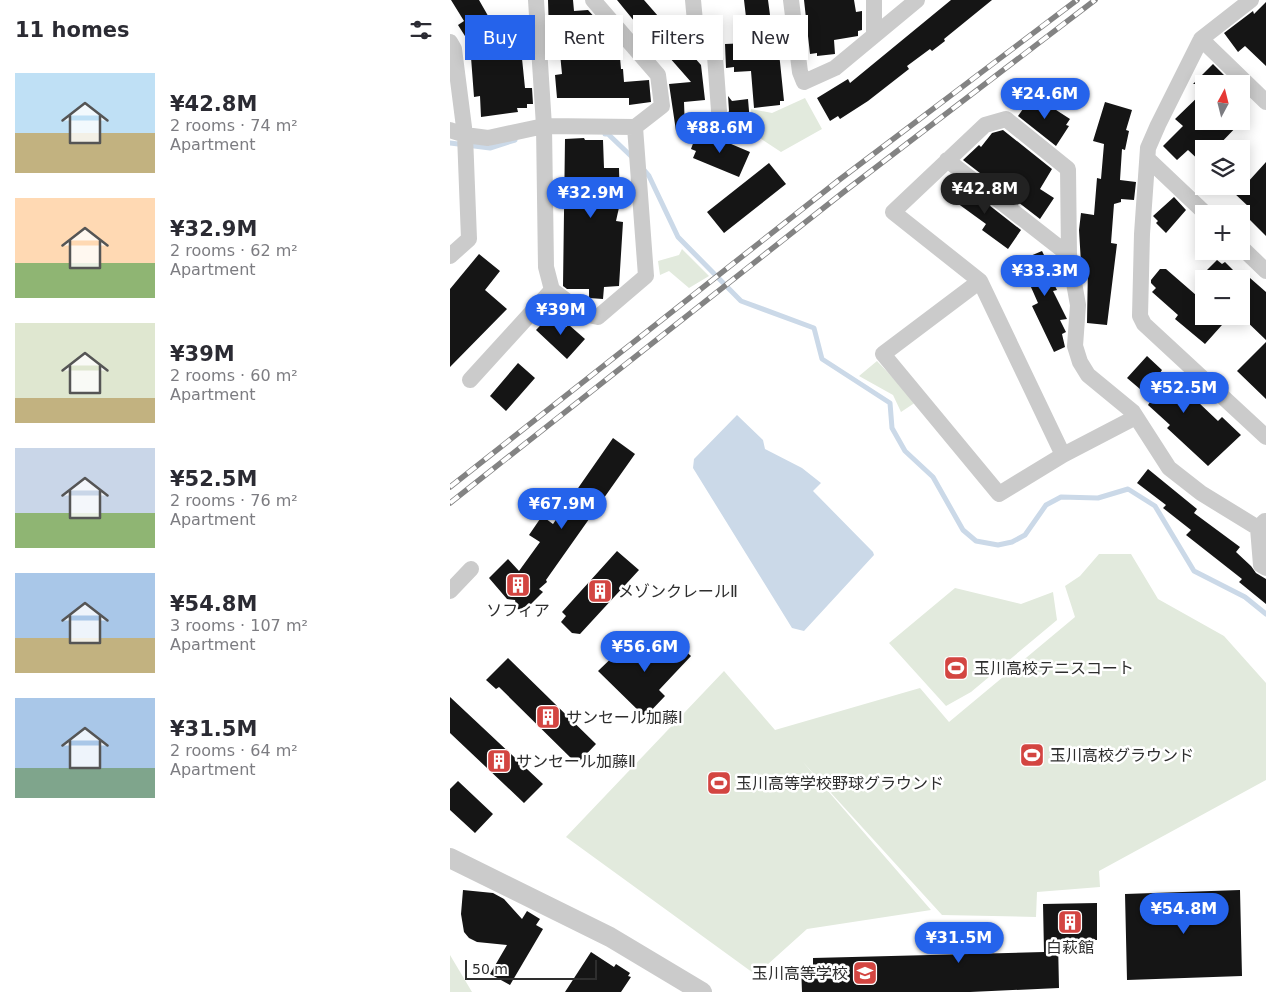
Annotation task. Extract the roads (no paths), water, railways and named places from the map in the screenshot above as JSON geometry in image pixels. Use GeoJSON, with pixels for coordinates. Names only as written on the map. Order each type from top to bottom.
{"type":"FeatureCollection","features":[{"type":"Feature","properties":{"kind":"street"},"geometry":{"type":"LineString","coordinates":[[536,0],[544,126],[546,267],[552,290],[584,314],[598,316],[646,276],[635,127]]}},
{"type":"Feature","properties":{"kind":"street"},"geometry":{"type":"LineString","coordinates":[[457,133],[488,138],[544,126],[635,127],[662,106],[658,75],[593,0]]}},
{"type":"Feature","properties":{"kind":"street"},"geometry":{"type":"LineString","coordinates":[[693,0],[696,32],[715,56],[718,111]]}},
{"type":"Feature","properties":{"kind":"street"},"geometry":{"type":"LineString","coordinates":[[791,0],[800,72],[804,82],[835,68],[917,0]]}},
{"type":"Feature","properties":{"kind":"street"},"geometry":{"type":"LineString","coordinates":[[874,0],[874,34]]}},
{"type":"Feature","properties":{"kind":"street"},"geometry":{"type":"LineString","coordinates":[[1251,0],[1201,39],[1148,148],[1142,234],[1140,316],[1144,324],[1266,437]]}},
{"type":"Feature","properties":{"kind":"street"},"geometry":{"type":"LineString","coordinates":[[1201,39],[1266,102]]}},
{"type":"Feature","properties":{"kind":"street"},"geometry":{"type":"LineString","coordinates":[[450,42],[454,49],[457,133],[469,239],[450,256]]}},
{"type":"Feature","properties":{"kind":"street"},"geometry":{"type":"LineString","coordinates":[[1063,455],[980,281],[893,212],[985,125],[1006,119],[1068,169],[1069,255],[1078,305],[1075,346],[1080,362],[1088,375],[1136,417],[1169,468],[1201,493],[1262,524],[1261,565],[1266,568]]}},
{"type":"Feature","properties":{"kind":"street"},"geometry":{"type":"LineString","coordinates":[[1148,159],[1197,205]]}},
{"type":"Feature","properties":{"kind":"street"},"geometry":{"type":"LineString","coordinates":[[947,160],[1069,255]]}},
{"type":"Feature","properties":{"kind":"street"},"geometry":{"type":"LineString","coordinates":[[1250,256],[1266,271]]}},
{"type":"Feature","properties":{"kind":"street"},"geometry":{"type":"LineString","coordinates":[[980,281],[883,354],[999,494],[1063,455],[1136,417]]}},
{"type":"Feature","properties":{"kind":"street"},"geometry":{"type":"LineString","coordinates":[[470,380],[552,290]]}},
{"type":"Feature","properties":{"kind":"street"},"geometry":{"type":"LineString","coordinates":[[450,591],[471,569]]}},
{"type":"Feature","properties":{"kind":"street"},"geometry":{"type":"LineString","coordinates":[[450,858],[610,936],[702,992]]}},
{"type":"Feature","properties":{"kind":"water"},"geometry":{"type":"Polygon","coordinates":[[[737,415],[763,440],[765,449],[802,468],[821,483],[813,491],[874,555],[804,631],[792,628],[693,468],[694,459],[737,415]]]}},
{"type":"Feature","properties":{"kind":"waterway"},"geometry":{"type":"LineString","coordinates":[[605,134],[608,134],[632,157]]}},
{"type":"Feature","properties":{"kind":"waterway"},"geometry":{"type":"LineString","coordinates":[[450,143],[490,148],[515,140]]}},
{"type":"Feature","properties":{"kind":"waterway"},"geometry":{"type":"LineString","coordinates":[[643,169],[649,176],[678,237],[741,301],[814,328],[822,359],[890,403],[892,428],[905,451],[933,477],[963,530],[976,541],[998,545],[1012,542],[1025,535],[1046,505],[1061,497],[1098,498],[1128,489],[1155,506],[1194,571],[1245,597],[1266,614]]}},
{"type":"Feature","properties":{"kind":"railway"},"geometry":{"type":"LineString","coordinates":[[450,487],[839,180],[1077,0]]}},
{"type":"Feature","properties":{"kind":"railway"},"geometry":{"type":"LineString","coordinates":[[450,503],[845,191],[1095,0]]}},
{"type":"Feature","properties":{"kind":"place","name":"ソフィア"},"geometry":{"type":"Point","coordinates":[518,585]}},
{"type":"Feature","properties":{"kind":"place","name":"メゾンクレールⅡ"},"geometry":{"type":"Point","coordinates":[600,591]}},
{"type":"Feature","properties":{"kind":"place","name":"玉川高校テニスコート"},"geometry":{"type":"Point","coordinates":[956,668]}},
{"type":"Feature","properties":{"kind":"place","name":"サンセール加藤Ⅰ"},"geometry":{"type":"Point","coordinates":[548,717]}},
{"type":"Feature","properties":{"kind":"place","name":"玉川高校グラウンド"},"geometry":{"type":"Point","coordinates":[1032,755]}},
{"type":"Feature","properties":{"kind":"place","name":"サンセール加藤Ⅱ"},"geometry":{"type":"Point","coordinates":[499,761]}},
{"type":"Feature","properties":{"kind":"place","name":"玉川高等学校野球グラウンド"},"geometry":{"type":"Point","coordinates":[719,783]}},
{"type":"Feature","properties":{"kind":"place","name":"白萩館"},"geometry":{"type":"Point","coordinates":[1070,922]}},
{"type":"Feature","properties":{"kind":"place","name":"玉川高等学校"},"geometry":{"type":"Point","coordinates":[865,973]}}]}
